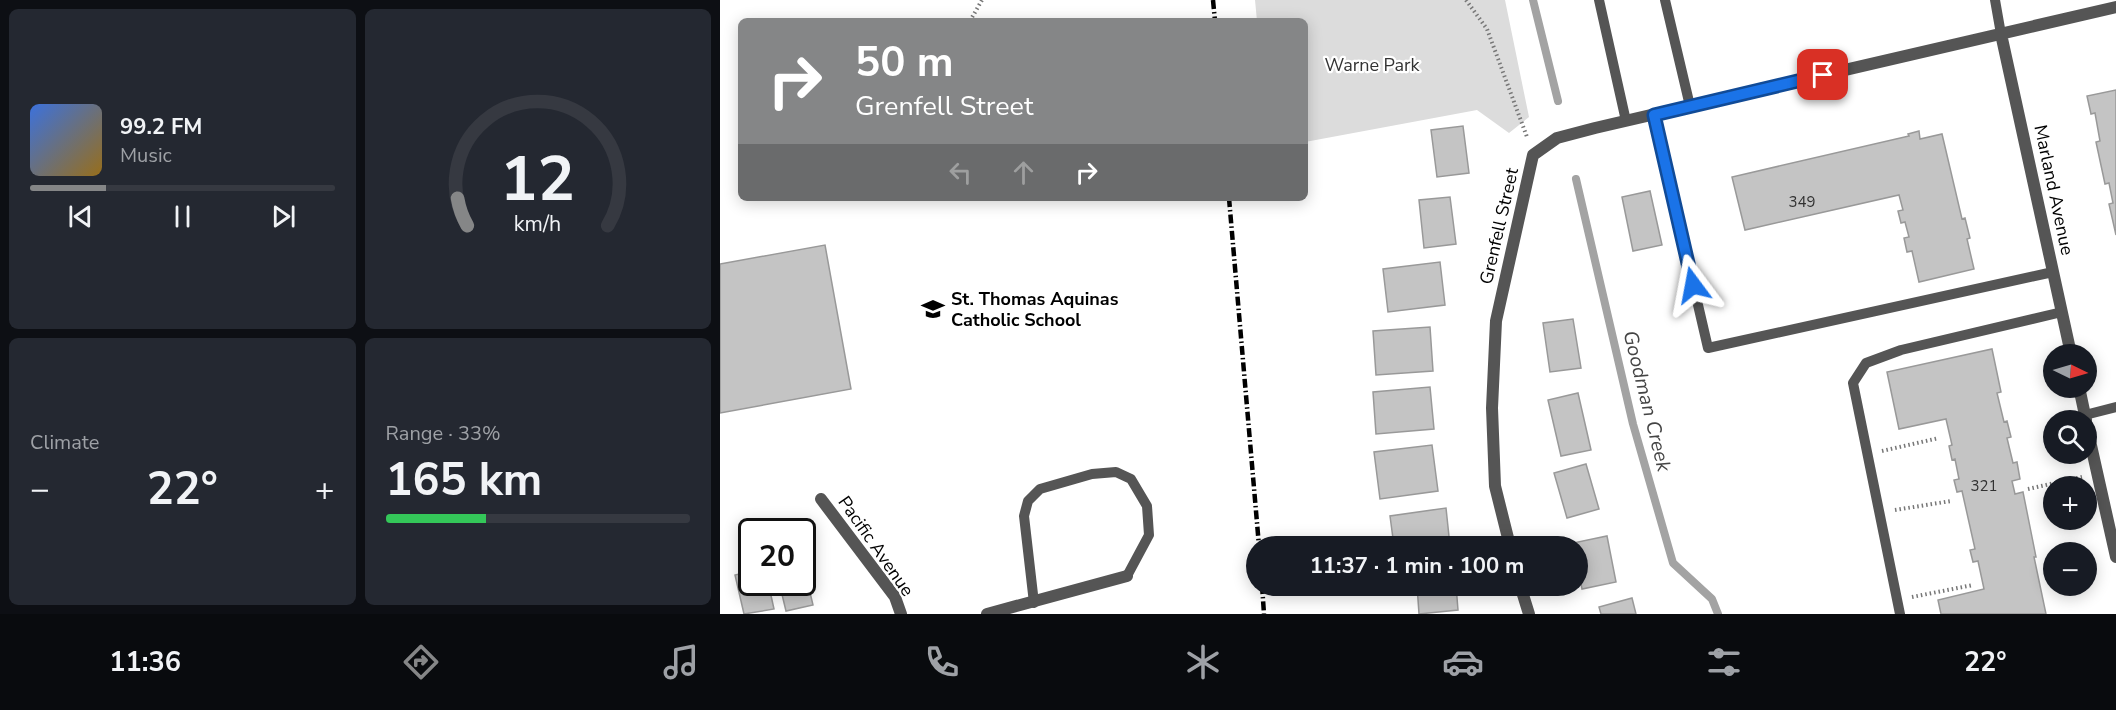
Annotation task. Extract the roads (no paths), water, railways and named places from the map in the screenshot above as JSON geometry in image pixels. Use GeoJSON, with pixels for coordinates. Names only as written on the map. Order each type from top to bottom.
{"type":"FeatureCollection","features":[{"type":"Feature","properties":{"kind":"street","name":"Grenfell Street"},"geometry":{"type":"LineString","coordinates":[[1508,536],[1495,486],[1492,408],[1496,321],[1533,155],[1557,138],[2116,7]]}},
{"type":"Feature","properties":{"kind":"street","name":"Marland Avenue"},"geometry":{"type":"LineString","coordinates":[[2001,34],[2069,344]]}},
{"type":"Feature","properties":{"kind":"street"},"geometry":{"type":"LineString","coordinates":[[2096,464],[2116,557]]}},
{"type":"Feature","properties":{"kind":"street","name":"Pacific Avenue"},"geometry":{"type":"LineString","coordinates":[[821,499],[895,597],[902,614]]}},
{"type":"Feature","properties":{"kind":"street"},"geometry":{"type":"LineString","coordinates":[[987,614],[1127,576]]}},
{"type":"Feature","properties":{"kind":"street"},"geometry":{"type":"LineString","coordinates":[[1523,596],[1529,614]]}},
{"type":"Feature","properties":{"kind":"lane"},"geometry":{"type":"LineString","coordinates":[[1599,0],[1626,121]]}},
{"type":"Feature","properties":{"kind":"lane"},"geometry":{"type":"LineString","coordinates":[[1665,0],[1690,106]]}},
{"type":"Feature","properties":{"kind":"lane"},"geometry":{"type":"LineString","coordinates":[[1995,0],[2001,34]]}},
{"type":"Feature","properties":{"kind":"lane"},"geometry":{"type":"LineString","coordinates":[[1654,115],[1707,348],[2053,272]]}},
{"type":"Feature","properties":{"kind":"lane"},"geometry":{"type":"LineString","coordinates":[[1900,614],[1853,383],[1866,363],[1900,350],[2062,312]]}},
{"type":"Feature","properties":{"kind":"lane"},"geometry":{"type":"LineString","coordinates":[[2097,415],[2116,407]]}},
{"type":"Feature","properties":{"kind":"lane"},"geometry":{"type":"LineString","coordinates":[[1034,603],[1024,516],[1028,501],[1040,489],[1092,474],[1116,472],[1131,479],[1147,506],[1149,535],[1127,576]]}},
{"type":"Feature","properties":{"kind":"waterway","name":"Goodman Creek"},"geometry":{"type":"LineString","coordinates":[[1533,0],[1558,101]]}},
{"type":"Feature","properties":{"kind":"waterway","name":"Goodman Creek"},"geometry":{"type":"LineString","coordinates":[[1576,179],[1633,424],[1673,563],[1712,599],[1718,614]]}},
{"type":"Feature","properties":{"kind":"railway"},"geometry":{"type":"LineString","coordinates":[[1213,0],[1215,18]]}},
{"type":"Feature","properties":{"kind":"railway"},"geometry":{"type":"LineString","coordinates":[[1229,201],[1258,536]]}},
{"type":"Feature","properties":{"kind":"railway"},"geometry":{"type":"LineString","coordinates":[[1263,596],[1264,614]]}},
{"type":"Feature","properties":{"kind":"place","name":"St. Thomas Aquinas Catholic School"},"geometry":{"type":"Point","coordinates":[933,309]}},
{"type":"Feature","properties":{"kind":"park label","name":"Warne Park"},"geometry":{"type":"Point","coordinates":[1372,65]}}]}
